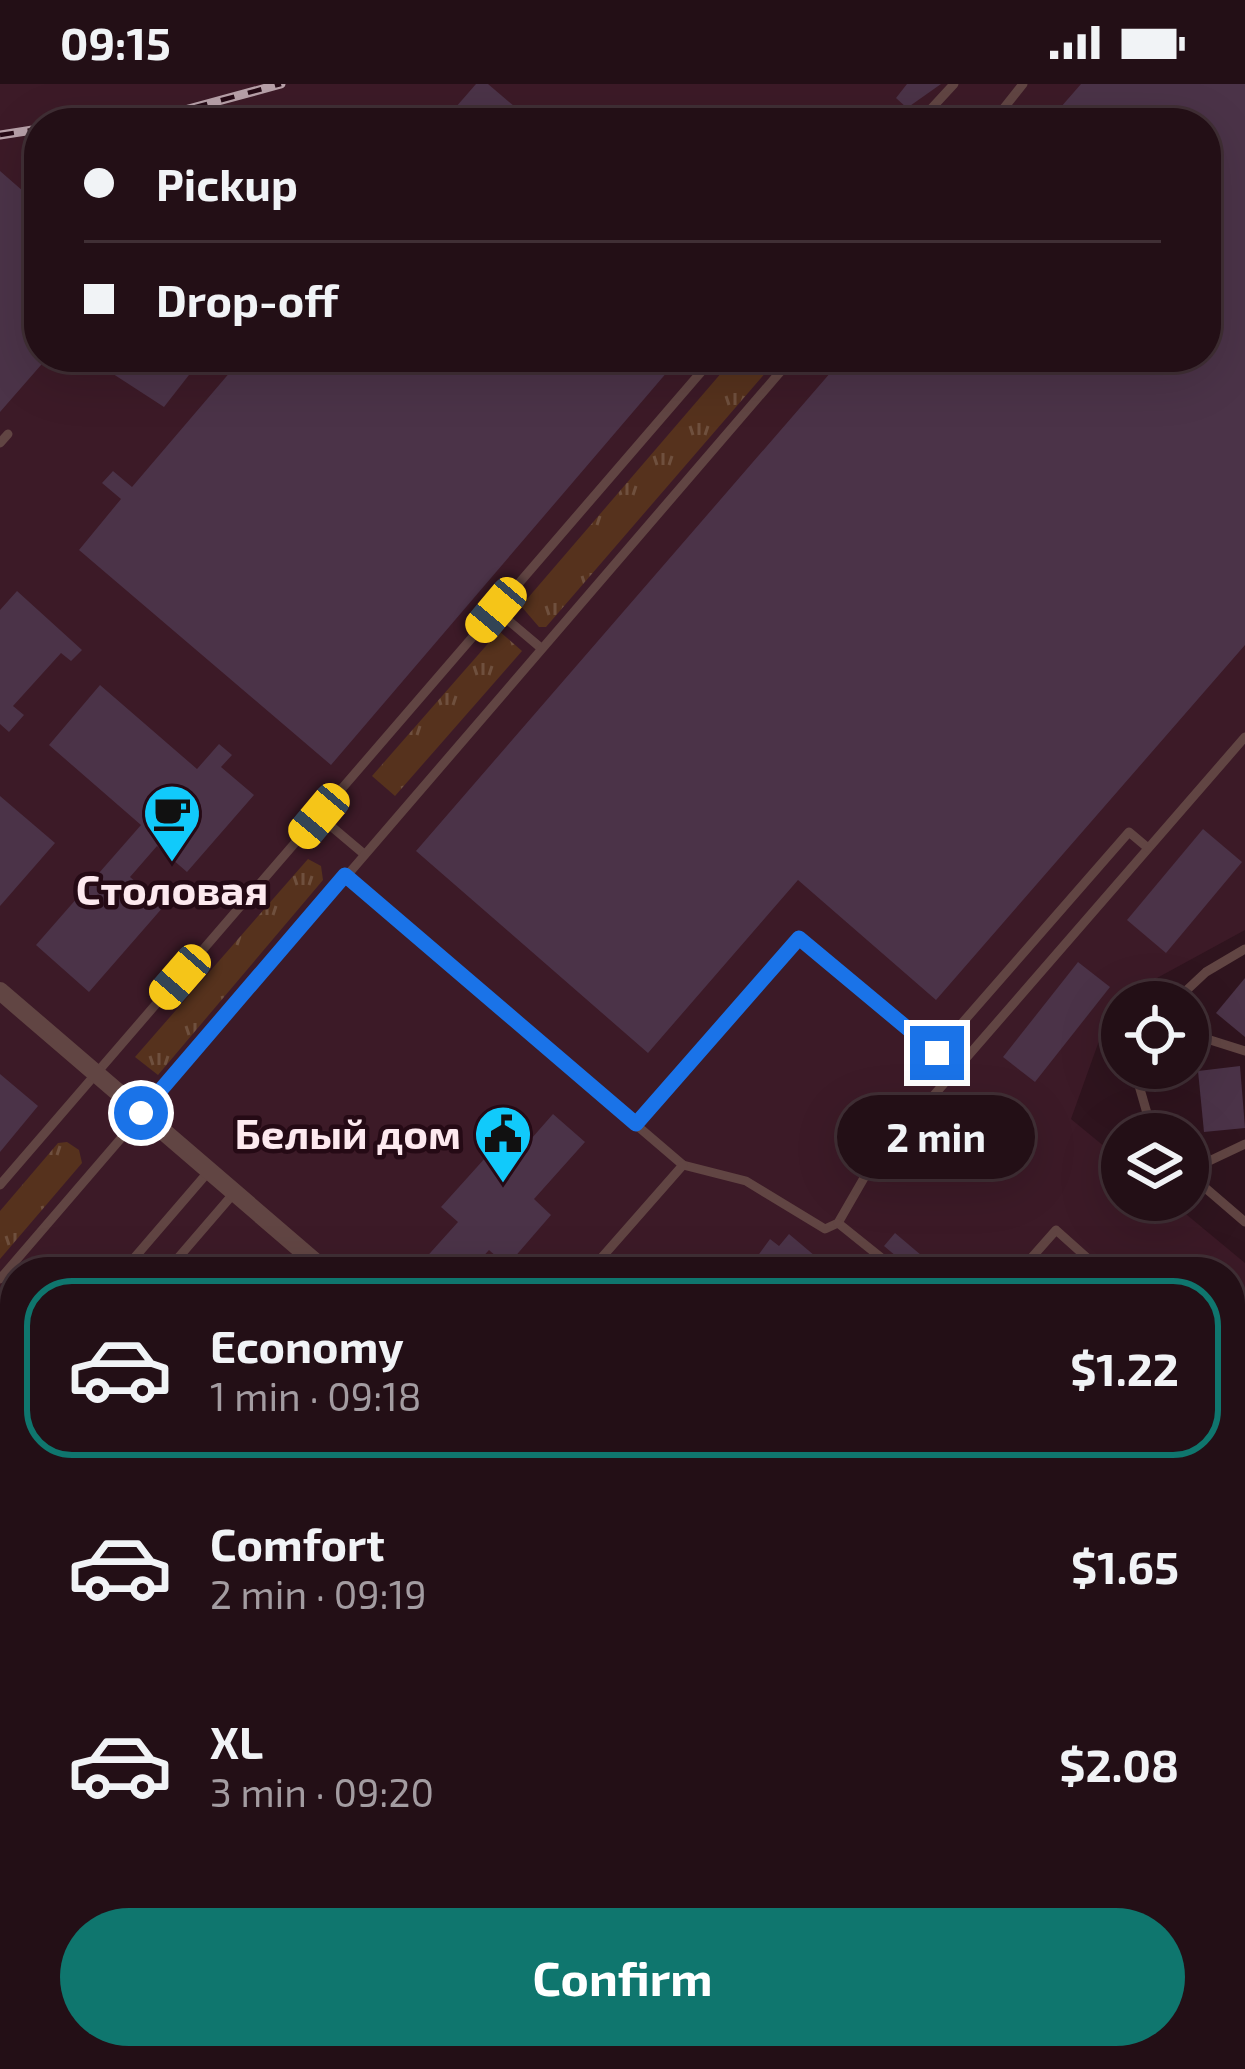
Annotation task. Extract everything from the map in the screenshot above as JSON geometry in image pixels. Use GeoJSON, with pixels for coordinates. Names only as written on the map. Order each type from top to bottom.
{"type":"FeatureCollection","features":[{"type":"Feature","properties":{"kind":"street"},"geometry":{"type":"LineString","coordinates":[[0,992],[310,1257]]}},
{"type":"Feature","properties":{"kind":"lane"},"geometry":{"type":"LineString","coordinates":[[932,108],[954,84]]}},
{"type":"Feature","properties":{"kind":"lane"},"geometry":{"type":"LineString","coordinates":[[1004,108],[1023,84]]}},
{"type":"Feature","properties":{"kind":"lane"},"geometry":{"type":"LineString","coordinates":[[0,1185],[701,372]]}},
{"type":"Feature","properties":{"kind":"lane"},"geometry":{"type":"LineString","coordinates":[[19,1257],[780,372]]}},
{"type":"Feature","properties":{"kind":"lane"},"geometry":{"type":"LineString","coordinates":[[496,610],[542,648]]}},
{"type":"Feature","properties":{"kind":"lane"},"geometry":{"type":"LineString","coordinates":[[345,875],[683,1165],[746,1180],[819,1228],[838,1223],[868,1171],[1245,736]]}},
{"type":"Feature","properties":{"kind":"lane"},"geometry":{"type":"LineString","coordinates":[[319,816],[364,854]]}},
{"type":"Feature","properties":{"kind":"lane"},"geometry":{"type":"LineString","coordinates":[[636,1124],[799,938],[937,1053],[1130,832],[1148,848]]}},
{"type":"Feature","properties":{"kind":"lane"},"geometry":{"type":"LineString","coordinates":[[1196,981],[1245,949]]}},
{"type":"Feature","properties":{"kind":"lane"},"geometry":{"type":"LineString","coordinates":[[1209,1040],[1245,1051]]}},
{"type":"Feature","properties":{"kind":"lane"},"geometry":{"type":"LineString","coordinates":[[1209,1162],[1245,1144]]}},
{"type":"Feature","properties":{"kind":"lane"},"geometry":{"type":"LineString","coordinates":[[602,1257],[683,1165]]}},
{"type":"Feature","properties":{"kind":"lane"},"geometry":{"type":"LineString","coordinates":[[135,1257],[208,1171]]}},
{"type":"Feature","properties":{"kind":"lane"},"geometry":{"type":"LineString","coordinates":[[1209,1190],[1245,1222]]}},
{"type":"Feature","properties":{"kind":"lane"},"geometry":{"type":"LineString","coordinates":[[179,1257],[234,1192]]}},
{"type":"Feature","properties":{"kind":"lane"},"geometry":{"type":"LineString","coordinates":[[838,1223],[880,1257]]}},
{"type":"Feature","properties":{"kind":"lane"},"geometry":{"type":"LineString","coordinates":[[1032,1257],[1056,1230],[1086,1257]]}},
{"type":"Feature","properties":{"kind":"shaded area"},"geometry":{"type":"Polygon","coordinates":[[[0,84],[1245,84],[1245,930],[1152,981],[1101,981],[1101,1035],[1071,1119],[1101,1144],[1101,1221],[1194,1221],[1238,1257],[0,1257],[0,84]]]}},
{"type":"Feature","properties":{"kind":"green space"},"geometry":{"type":"Polygon","coordinates":[[[722,372],[766,372],[546,627],[539,627],[521,606],[722,372]]]}},
{"type":"Feature","properties":{"kind":"green space"},"geometry":{"type":"Polygon","coordinates":[[[499,631],[522,651],[395,796],[372,776],[499,631]]]}},
{"type":"Feature","properties":{"kind":"green space"},"geometry":{"type":"Polygon","coordinates":[[[308,859],[321,866],[323,880],[158,1075],[135,1057],[308,859]]]}},
{"type":"Feature","properties":{"kind":"green space"},"geometry":{"type":"Polygon","coordinates":[[[67,1142],[79,1150],[82,1163],[0,1257],[0,1211],[58,1143],[67,1142]]]}},
{"type":"Feature","properties":{"kind":"building"},"geometry":{"type":"Polygon","coordinates":[[[476,84],[488,84],[516,108],[455,108],[476,84]]]}},
{"type":"Feature","properties":{"kind":"building"},"geometry":{"type":"Polygon","coordinates":[[[907,84],[941,84],[907,108],[896,98],[907,84]]]}},
{"type":"Feature","properties":{"kind":"building"},"geometry":{"type":"Polygon","coordinates":[[[1081,84],[1245,84],[1245,645],[936,1000],[798,880],[648,1053],[416,851],[831,372],[1221,372],[1221,108],[1060,108],[1081,84]]]}},
{"type":"Feature","properties":{"kind":"building"},"geometry":{"type":"Polygon","coordinates":[[[0,171],[24,192],[24,372],[35,372],[0,412],[0,171]]]}},
{"type":"Feature","properties":{"kind":"building"},"geometry":{"type":"Polygon","coordinates":[[[110,372],[191,372],[164,407],[110,372]]]}},
{"type":"Feature","properties":{"kind":"building"},"geometry":{"type":"Polygon","coordinates":[[[230,372],[667,372],[331,765],[79,550],[121,499],[102,483],[113,471],[132,487],[230,372]]]}},
{"type":"Feature","properties":{"kind":"building"},"geometry":{"type":"Polygon","coordinates":[[[17,591],[82,650],[71,661],[61,653],[13,706],[24,715],[9,732],[0,724],[0,610],[17,591]]]}},
{"type":"Feature","properties":{"kind":"building"},"geometry":{"type":"Polygon","coordinates":[[[100,685],[197,769],[219,744],[232,755],[221,767],[254,795],[187,872],[157,846],[130,877],[164,906],[89,992],[36,945],[141,825],[49,745],[100,685]]]}},
{"type":"Feature","properties":{"kind":"building"},"geometry":{"type":"Polygon","coordinates":[[[0,796],[55,843],[0,906],[0,796]]]}},
{"type":"Feature","properties":{"kind":"building"},"geometry":{"type":"Polygon","coordinates":[[[1203,829],[1242,862],[1166,953],[1127,920],[1203,829]]]}},
{"type":"Feature","properties":{"kind":"building"},"geometry":{"type":"Polygon","coordinates":[[[1078,962],[1102,981],[1101,998],[1035,1082],[1003,1057],[1078,962]]]}},
{"type":"Feature","properties":{"kind":"building"},"geometry":{"type":"Polygon","coordinates":[[[1245,978],[1245,1037],[1216,1013],[1245,978]]]}},
{"type":"Feature","properties":{"kind":"building"},"geometry":{"type":"Polygon","coordinates":[[[1240,1066],[1245,1128],[1209,1132],[1209,1113],[1202,1113],[1200,1089],[1209,1089],[1209,1070],[1240,1066]]]}},
{"type":"Feature","properties":{"kind":"building"},"geometry":{"type":"Polygon","coordinates":[[[0,1074],[38,1106],[0,1152],[0,1074]]]}},
{"type":"Feature","properties":{"kind":"building","name":"Белый дом"},"geometry":{"type":"Polygon","coordinates":[[[553,1114],[585,1142],[534,1199],[551,1215],[515,1257],[497,1257],[489,1250],[483,1257],[426,1257],[458,1222],[441,1207],[486,1157],[502,1172],[553,1114]]]}},
{"type":"Feature","properties":{"kind":"building"},"geometry":{"type":"Polygon","coordinates":[[[895,1233],[923,1257],[897,1257],[884,1246],[895,1233]]]}},
{"type":"Feature","properties":{"kind":"building"},"geometry":{"type":"Polygon","coordinates":[[[789,1234],[816,1257],[757,1257],[770,1239],[779,1246],[789,1234]]]}},
{"type":"Feature","properties":{"kind":"railway"},"geometry":{"type":"LineString","coordinates":[[192,108],[281,84]]}},
{"type":"Feature","properties":{"kind":"railway"},"geometry":{"type":"LineString","coordinates":[[0,135],[24,131]]}},
{"type":"Feature","properties":{"kind":"place","name":"Столовая"},"geometry":{"type":"Point","coordinates":[172,864]}},
{"type":"Feature","properties":{"kind":"place","name":"Белый дом"},"geometry":{"type":"Point","coordinates":[503,1185]}},
{"type":"Feature","properties":{"kind":"route"},"geometry":{"type":"LineString","coordinates":[[141,1113],[345,875],[636,1124],[799,938],[937,1053]]}}]}
